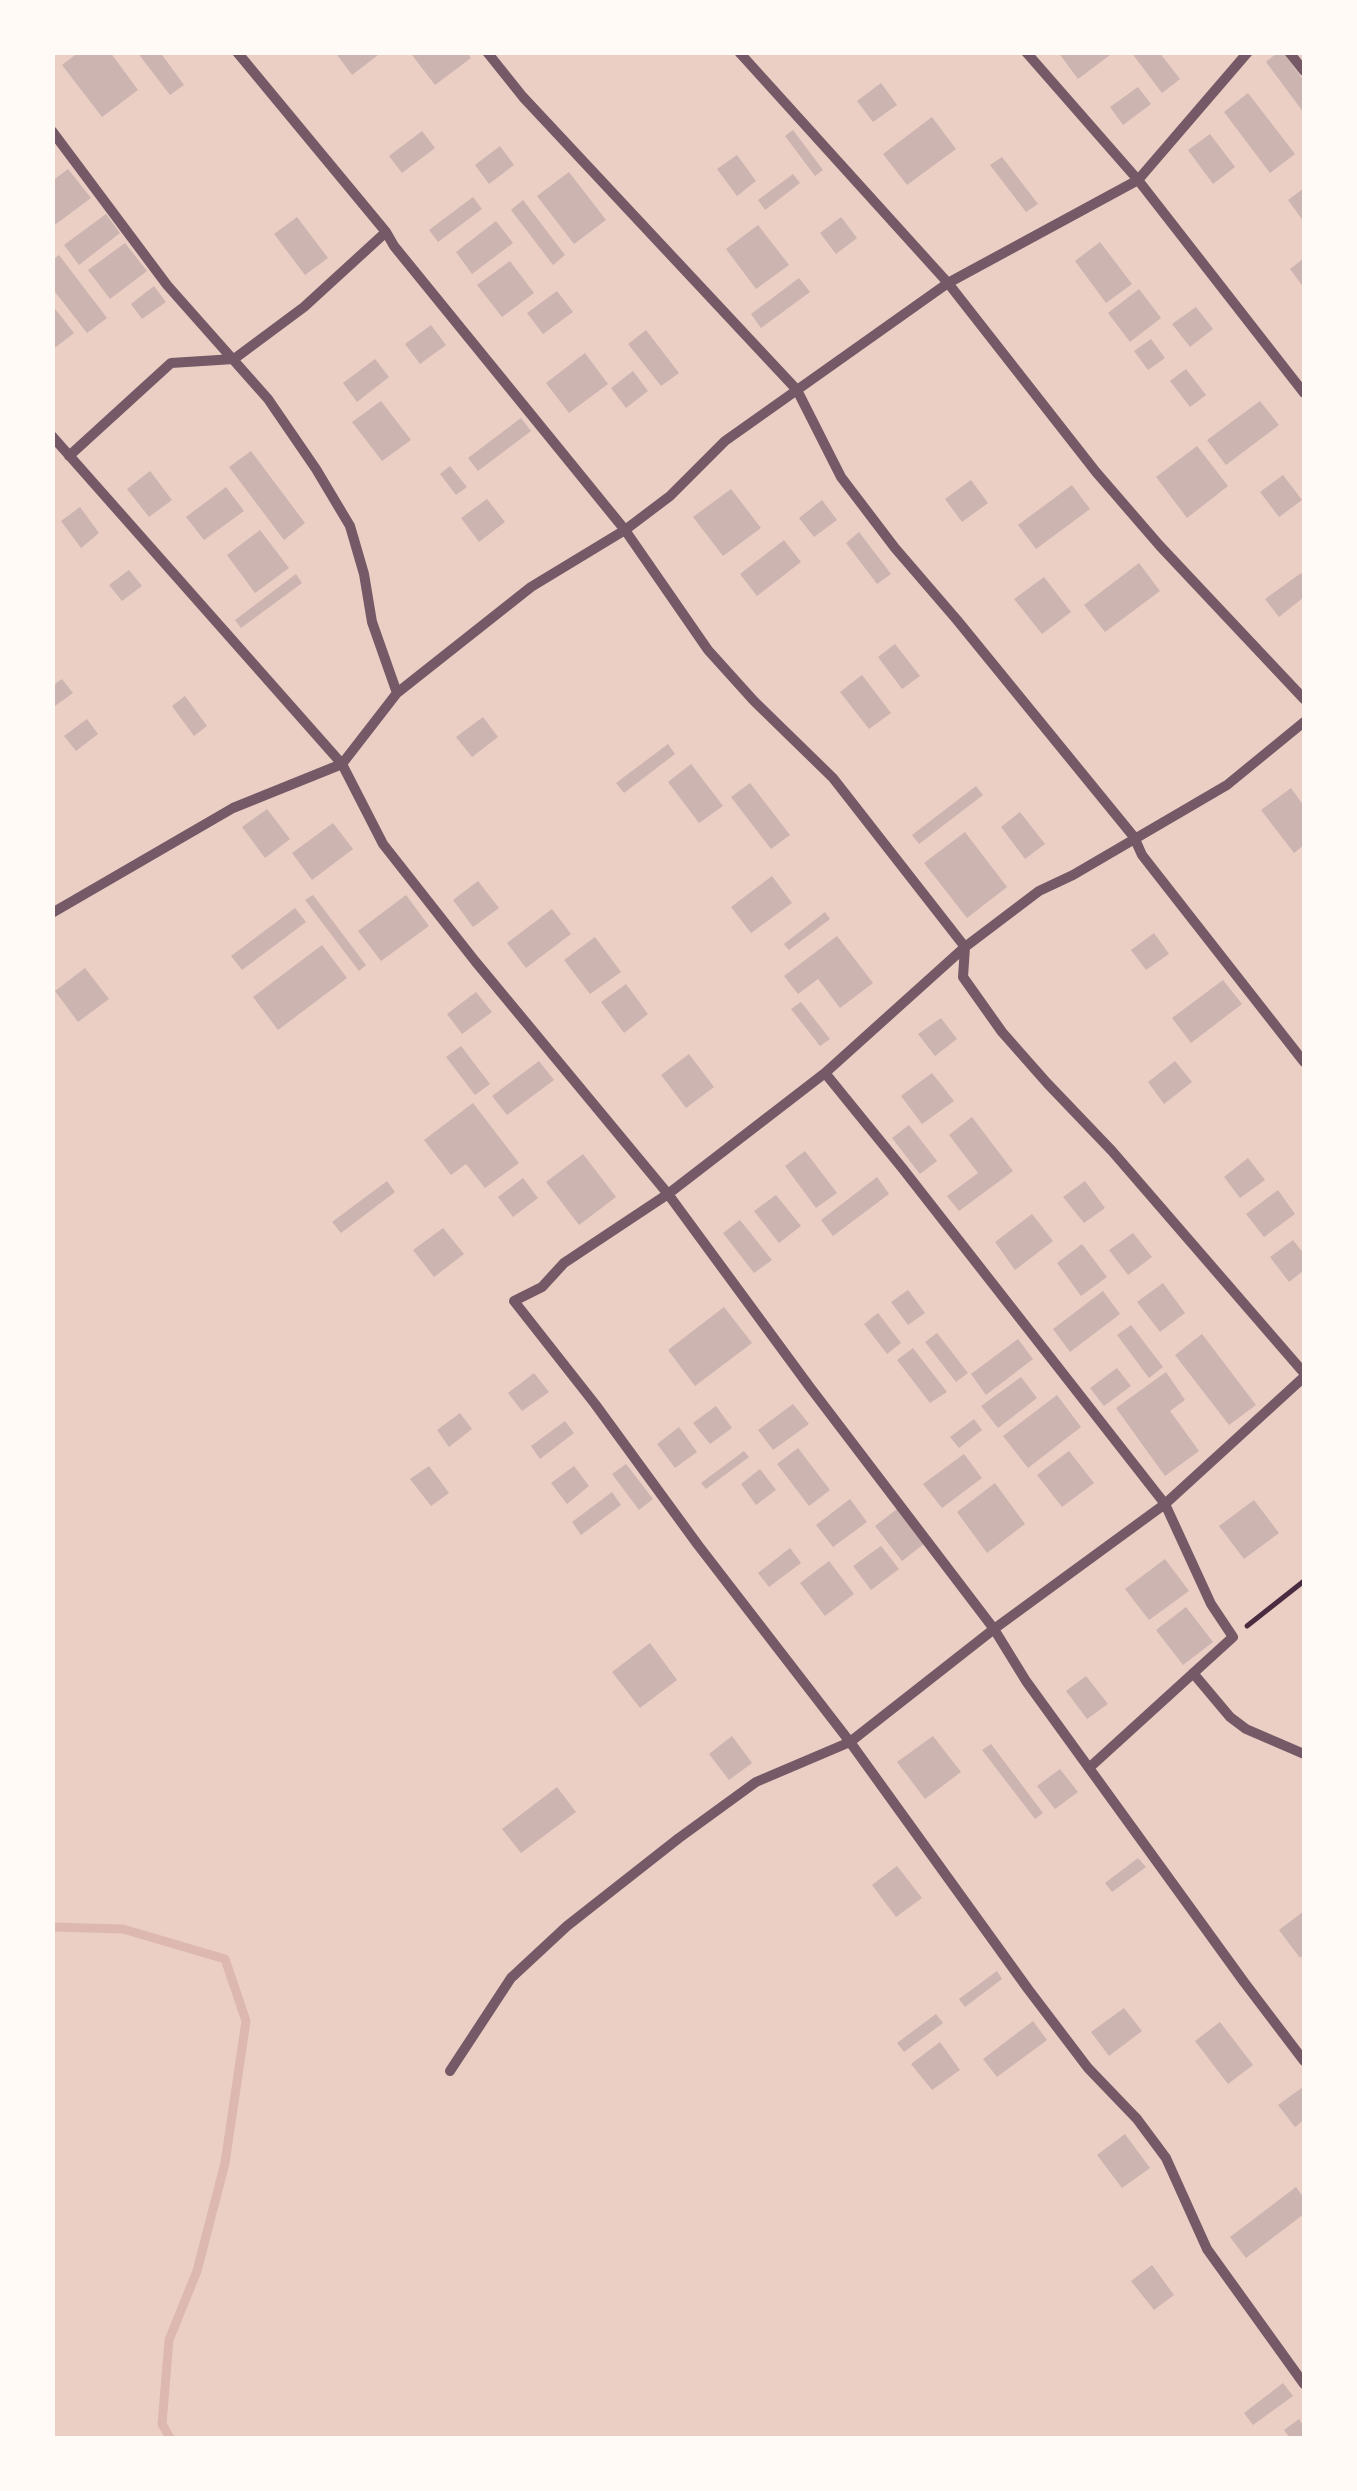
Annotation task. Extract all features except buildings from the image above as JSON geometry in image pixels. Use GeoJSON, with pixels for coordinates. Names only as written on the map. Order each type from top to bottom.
{"type":"FeatureCollection","features":[{"type":"Feature","properties":{"kind":"street"},"geometry":{"type":"LineString","coordinates":[[237,52],[625,530],[708,650],[833,778],[965,947],[963,978],[1002,1032],[1112,1151],[1304,1375],[1165,1504],[994,1629],[850,1742],[756,1782],[567,1926],[510,1978],[450,2071]]}},
{"type":"Feature","properties":{"kind":"street"},"geometry":{"type":"LineString","coordinates":[[487,52],[522,97],[797,390],[841,477],[1134,837],[1142,855],[1304,1062]]}},
{"type":"Feature","properties":{"kind":"street"},"geometry":{"type":"LineString","coordinates":[[740,52],[948,283],[1096,472],[1160,546],[1304,698]]}},
{"type":"Feature","properties":{"kind":"street"},"geometry":{"type":"LineString","coordinates":[[1026,52],[1138,180],[1304,392]]}},
{"type":"Feature","properties":{"kind":"street"},"geometry":{"type":"LineString","coordinates":[[52,913],[233,808],[342,764],[397,693],[530,586],[625,530],[670,496],[725,441],[948,283],[1138,180],[1248,52]]}},
{"type":"Feature","properties":{"kind":"street"},"geometry":{"type":"LineString","coordinates":[[1290,52],[1304,70]]}},
{"type":"Feature","properties":{"kind":"street"},"geometry":{"type":"LineString","coordinates":[[52,131],[167,285],[268,399],[316,469],[350,526],[372,622],[397,693]]}},
{"type":"Feature","properties":{"kind":"street"},"geometry":{"type":"LineString","coordinates":[[69,456],[171,363],[234,359],[304,307],[386,232]]}},
{"type":"Feature","properties":{"kind":"street"},"geometry":{"type":"LineString","coordinates":[[52,436],[342,764],[384,844],[668,1194],[994,1629],[1089,1768],[1304,2061]]}},
{"type":"Feature","properties":{"kind":"street"},"geometry":{"type":"LineString","coordinates":[[1304,722],[1226,785],[1073,875],[1039,890],[965,947],[825,1073],[668,1194],[564,1263],[542,1287],[514,1300],[850,1742],[1088,2068],[1166,2158],[1206,2249],[1304,2384]]}},
{"type":"Feature","properties":{"kind":"street"},"geometry":{"type":"LineString","coordinates":[[825,1073],[1165,1504],[1211,1604],[1233,1637],[1089,1768]]}},
{"type":"Feature","properties":{"kind":"street"},"geometry":{"type":"LineString","coordinates":[[1192,1672],[1230,1717],[1246,1729],[1304,1754]]}},
{"type":"Feature","properties":{"kind":"path"},"geometry":{"type":"LineString","coordinates":[[1233,1637],[1304,1582]]}},
{"type":"Feature","properties":{"kind":"shaded area"},"geometry":{"type":"Polygon","coordinates":[[[53,53],[1304,53],[1304,2438],[53,2438],[53,53]]]}},
{"type":"Feature","properties":{"kind":"waterway"},"geometry":{"type":"LineString","coordinates":[[52,1927],[123,1929],[225,1959],[246,2021],[225,2163],[197,2271],[169,2340],[162,2424],[170,2438]]}}]}
